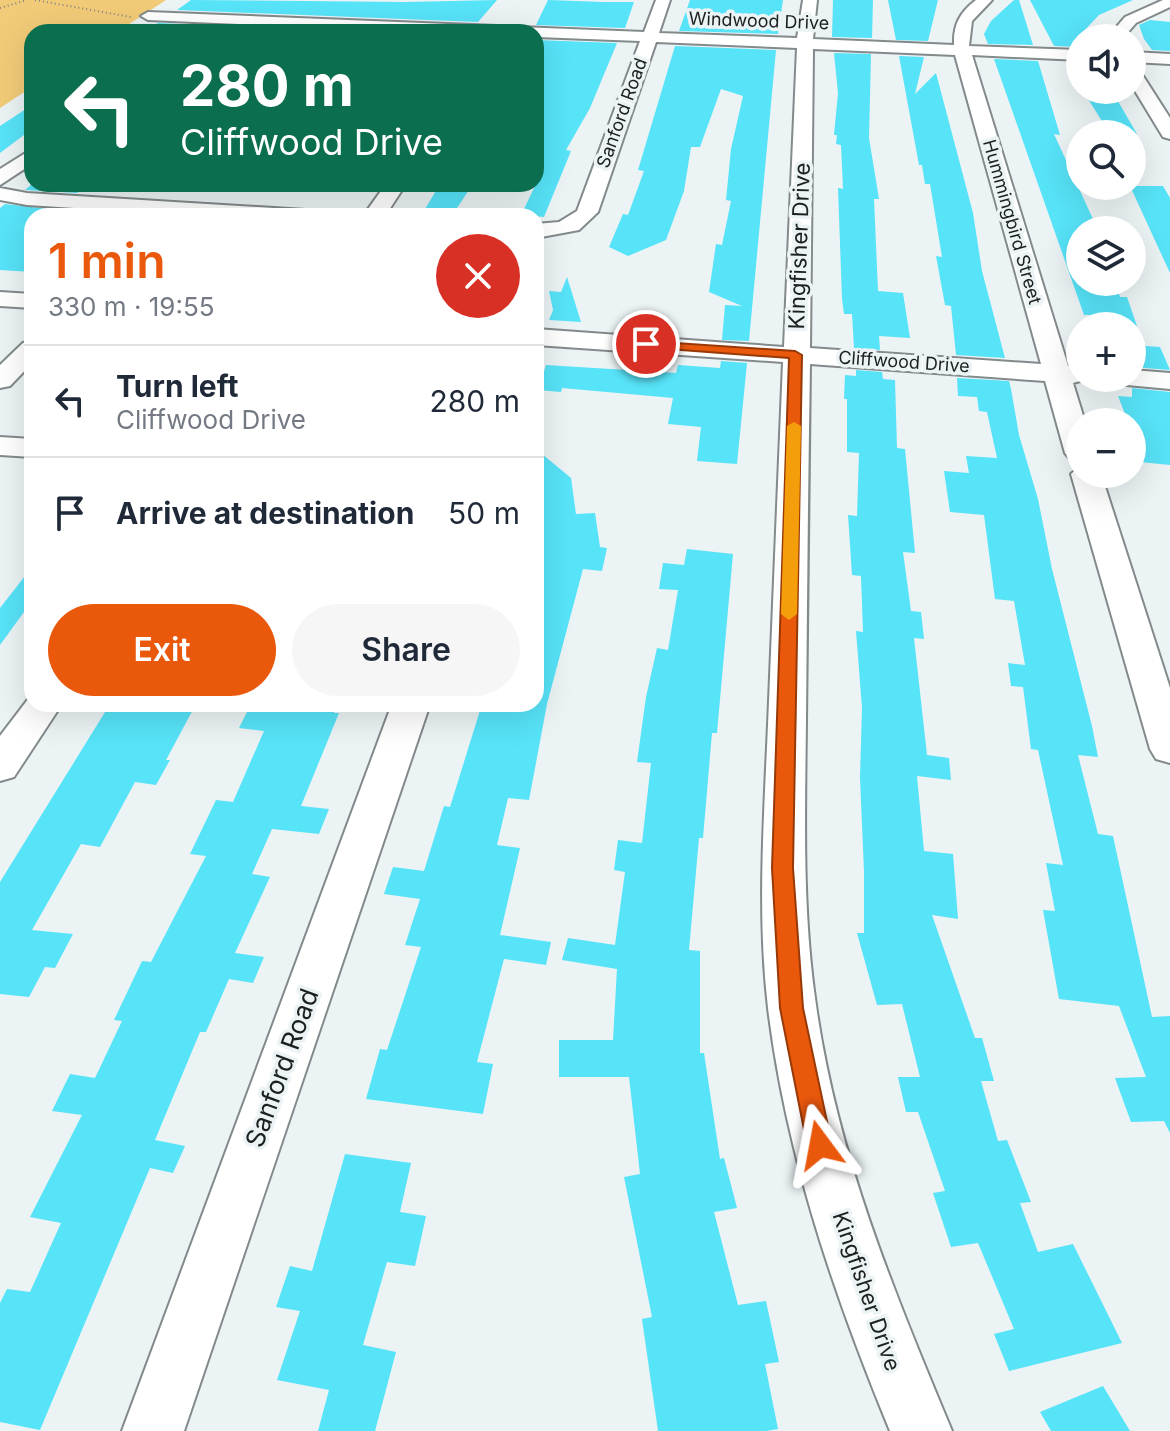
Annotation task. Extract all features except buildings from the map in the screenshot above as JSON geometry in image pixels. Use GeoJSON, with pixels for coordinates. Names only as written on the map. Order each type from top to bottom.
{"type":"FeatureCollection","features":[{"type":"Feature","properties":{"kind":"street"},"geometry":{"type":"LineString","coordinates":[[208,24],[240,0]]}},
{"type":"Feature","properties":{"kind":"street","name":"Sanford Road"},"geometry":{"type":"LineString","coordinates":[[544,230],[577,223],[587,212],[663,0]]}},
{"type":"Feature","properties":{"kind":"street","name":"Kingfisher Drive"},"geometry":{"type":"LineString","coordinates":[[810,0],[806,11],[795,355],[783,868],[792,1008],[820,1145],[851,1253],[921,1431]]}},
{"type":"Feature","properties":{"kind":"street","name":"Hummingbird Street"},"geometry":{"type":"LineString","coordinates":[[985,0],[969,13],[961,27],[962,50],[1066,368]]}},
{"type":"Feature","properties":{"kind":"street"},"geometry":{"type":"LineString","coordinates":[[1126,24],[1162,11],[1170,2]]}},
{"type":"Feature","properties":{"kind":"street"},"geometry":{"type":"LineString","coordinates":[[355,24],[371,8]]}},
{"type":"Feature","properties":{"kind":"street"},"geometry":{"type":"LineString","coordinates":[[505,24],[514,10]]}},
{"type":"Feature","properties":{"kind":"street","name":"Windwood Drive"},"geometry":{"type":"LineString","coordinates":[[148,16],[297,24]]}},
{"type":"Feature","properties":{"kind":"street","name":"Windwood Drive"},"geometry":{"type":"LineString","coordinates":[[544,33],[1066,54]]}},
{"type":"Feature","properties":{"kind":"street"},"geometry":{"type":"LineString","coordinates":[[1146,58],[1170,59]]}},
{"type":"Feature","properties":{"kind":"street"},"geometry":{"type":"LineString","coordinates":[[1146,94],[1170,133]]}},
{"type":"Feature","properties":{"kind":"street"},"geometry":{"type":"LineString","coordinates":[[24,162],[1,183],[27,199],[169,208],[185,192]]}},
{"type":"Feature","properties":{"kind":"street"},"geometry":{"type":"LineString","coordinates":[[0,299],[24,300]]}},
{"type":"Feature","properties":{"kind":"street","name":"Cliffwood Drive"},"geometry":{"type":"LineString","coordinates":[[544,338],[1066,374]]}},
{"type":"Feature","properties":{"kind":"street"},"geometry":{"type":"LineString","coordinates":[[0,380],[24,356]]}},
{"type":"Feature","properties":{"kind":"street"},"geometry":{"type":"LineString","coordinates":[[1146,379],[1170,381]]}},
{"type":"Feature","properties":{"kind":"street"},"geometry":{"type":"LineString","coordinates":[[0,446],[24,448]]}},
{"type":"Feature","properties":{"kind":"street"},"geometry":{"type":"LineString","coordinates":[[1090,488],[1170,749]]}},
{"type":"Feature","properties":{"kind":"street"},"geometry":{"type":"LineString","coordinates":[[0,766],[37,712]]}},
{"type":"Feature","properties":{"kind":"street","name":"Sanford Road"},"geometry":{"type":"LineString","coordinates":[[153,1431],[408,712]]}},
{"type":"Feature","properties":{"kind":"path"},"geometry":{"type":"LineString","coordinates":[[0,8],[27,0]]}},
{"type":"Feature","properties":{"kind":"path"},"geometry":{"type":"LineString","coordinates":[[35,0],[100,14],[148,16]]}},
{"type":"Feature","properties":{"kind":"shaded area"},"geometry":{"type":"Polygon","coordinates":[[[0,0],[166,0],[129,24],[24,24],[24,92],[0,108],[0,0]]]}},
{"type":"Feature","properties":{"kind":"slow traffic"},"geometry":{"type":"LineString","coordinates":[[789,614],[794,426]]}},
{"type":"Feature","properties":{"kind":"route"},"geometry":{"type":"LineString","coordinates":[[646,344],[795,355],[783,868],[792,1008],[820,1145]]}}]}
